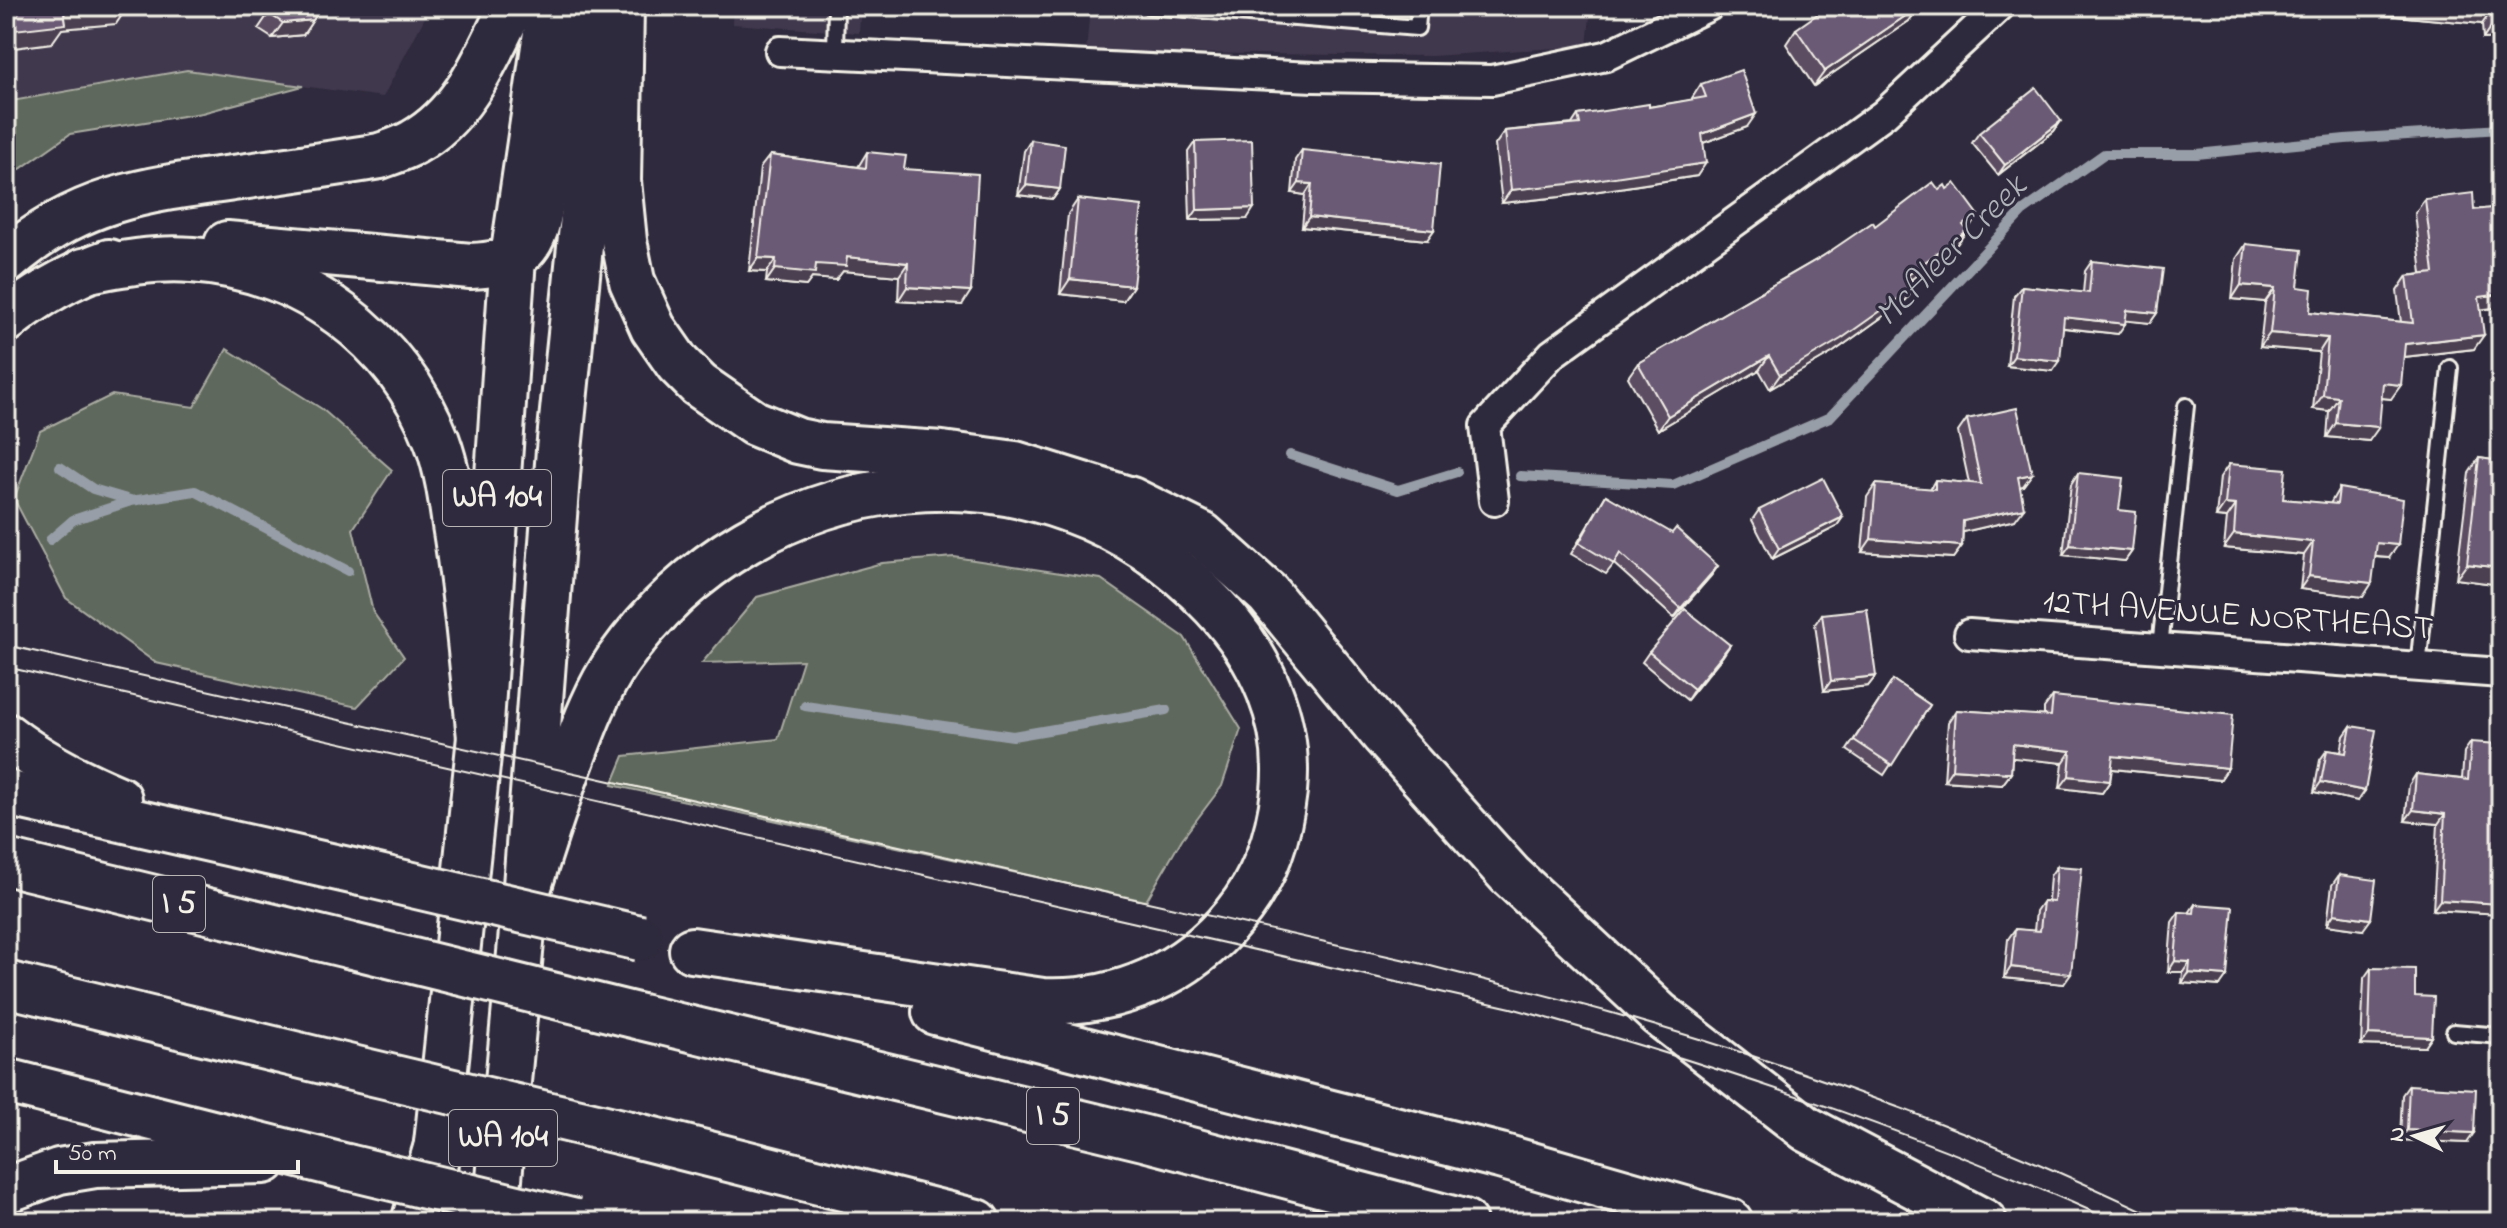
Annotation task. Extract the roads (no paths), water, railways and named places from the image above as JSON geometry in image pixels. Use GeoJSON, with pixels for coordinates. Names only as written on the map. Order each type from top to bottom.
{"type":"FeatureCollection","features":[{"type":"Feature","properties":{"kind":"main road"},"geometry":{"type":"LineString","coordinates":[[6,261],[46,231],[109,200],[149,189],[380,156],[415,142],[447,117],[481,69],[512,6]]}},
{"type":"Feature","properties":{"kind":"main road","name":"WA 104"},"geometry":{"type":"LineString","coordinates":[[429,1222],[480,737],[513,258],[550,6]]}},
{"type":"Feature","properties":{"kind":"main road"},"geometry":{"type":"LineString","coordinates":[[559,450],[549,348],[568,169],[562,144],[586,6]]}},
{"type":"Feature","properties":{"kind":"main road"},"geometry":{"type":"LineString","coordinates":[[620,6],[618,151],[624,241],[632,281],[653,328],[678,364],[699,385],[754,423],[798,441],[822,446],[942,454],[1015,464],[1131,500],[1202,535],[1268,594],[1383,734],[1510,875],[1659,1014],[1807,1129],[1984,1222]]}},
{"type":"Feature","properties":{"kind":"main road","name":"WA 104"},"geometry":{"type":"LineString","coordinates":[[495,1222],[525,899],[559,450],[589,159],[620,6]]}},
{"type":"Feature","properties":{"kind":"main road"},"geometry":{"type":"LineString","coordinates":[[6,320],[33,298],[83,271],[161,247],[187,243],[215,242],[471,266],[494,265],[513,258],[530,244],[539,225],[546,165],[562,144]]}},
{"type":"Feature","properties":{"kind":"main road"},"geometry":{"type":"LineString","coordinates":[[83,271],[137,262],[190,260],[226,264],[269,275],[304,290],[335,309],[386,354],[422,407],[438,443],[448,478],[462,565],[480,737]]}},
{"type":"Feature","properties":{"kind":"main road"},"geometry":{"type":"LineString","coordinates":[[525,899],[550,818],[585,724],[610,672],[641,629],[676,591],[705,567],[774,525],[826,505],[878,493],[957,488],[1018,496],[1067,509],[1134,540],[1190,580],[1242,638],[1260,668],[1274,701],[1283,738],[1285,777],[1282,813],[1274,843],[1259,879],[1225,928],[1199,952],[1147,984],[1114,996],[1074,1002],[1043,1001],[692,950]]}},
{"type":"Feature","properties":{"kind":"main road"},"geometry":{"type":"LineString","coordinates":[[6,736],[33,757],[82,784],[237,844]]}},
{"type":"Feature","properties":{"kind":"main road"},"geometry":{"type":"LineString","coordinates":[[6,793],[692,950],[1485,1152],[1730,1222]]}},
{"type":"Feature","properties":{"kind":"main road","name":"I 5"},"geometry":{"type":"LineString","coordinates":[[6,862],[1144,1138],[1464,1222]]}},
{"type":"Feature","properties":{"kind":"main road"},"geometry":{"type":"LineString","coordinates":[[6,984],[630,1134],[977,1222]]}},
{"type":"Feature","properties":{"kind":"main road"},"geometry":{"type":"LineString","coordinates":[[6,1081],[575,1222]]}},
{"type":"Feature","properties":{"kind":"main road"},"geometry":{"type":"LineString","coordinates":[[414,1222],[437,1145]]}},
{"type":"Feature","properties":{"kind":"main road"},"geometry":{"type":"LineString","coordinates":[[6,1190],[59,1171],[95,1165],[251,1161],[347,1167]]}},
{"type":"Feature","properties":{"kind":"street"},"geometry":{"type":"LineString","coordinates":[[780,51],[1314,77],[1492,80],[1606,56],[1709,6]]}},
{"type":"Feature","properties":{"kind":"street"},"geometry":{"type":"LineString","coordinates":[[1494,501],[1485,426],[1552,354],[1884,114],[2000,6]]}},
{"type":"Feature","properties":{"kind":"street","name":"12TH AVENUE NORTHEAST"},"geometry":{"type":"LineString","coordinates":[[1969,634],[2501,673]]}},
{"type":"Feature","properties":{"kind":"lane"},"geometry":{"type":"LineString","coordinates":[[835,53],[836,6]]}},
{"type":"Feature","properties":{"kind":"lane"},"geometry":{"type":"LineString","coordinates":[[1149,6],[1417,28],[1419,6]]}},
{"type":"Feature","properties":{"kind":"lane"},"geometry":{"type":"LineString","coordinates":[[2418,667],[2450,368]]}},
{"type":"Feature","properties":{"kind":"lane"},"geometry":{"type":"LineString","coordinates":[[2160,647],[2186,406]]}},
{"type":"Feature","properties":{"kind":"lane"},"geometry":{"type":"LineString","coordinates":[[2454,1032],[2501,1036]]}},
{"type":"Feature","properties":{"kind":"waterway","name":"McAleer Creek"},"geometry":{"type":"LineString","coordinates":[[1520,476],[1673,485],[1830,417],[2022,212],[2104,154],[2197,154],[2345,139],[2501,129]]}},
{"type":"Feature","properties":{"kind":"waterway","name":"McAleer Creek"},"geometry":{"type":"LineString","coordinates":[[1290,455],[1398,490],[1457,472]]}},
{"type":"Feature","properties":{"kind":"waterway"},"geometry":{"type":"LineString","coordinates":[[60,467],[93,489],[130,500]]}},
{"type":"Feature","properties":{"kind":"waterway","name":"McAleer Creek"},"geometry":{"type":"LineString","coordinates":[[50,540],[73,520],[131,501],[195,491],[348,571]]}},
{"type":"Feature","properties":{"kind":"waterway","name":"McAleer Creek"},"geometry":{"type":"LineString","coordinates":[[805,706],[1013,736],[1166,710]]}},
{"type":"Feature","properties":{"kind":"tram line"},"geometry":{"type":"LineString","coordinates":[[6,645],[1419,963],[1588,1006],[1754,1056],[1894,1106],[2032,1161],[2167,1222]]}},
{"type":"Feature","properties":{"kind":"tram line"},"geometry":{"type":"LineString","coordinates":[[6,667],[1511,1008],[1665,1053],[1818,1103],[1968,1159],[2116,1222]]}}]}
